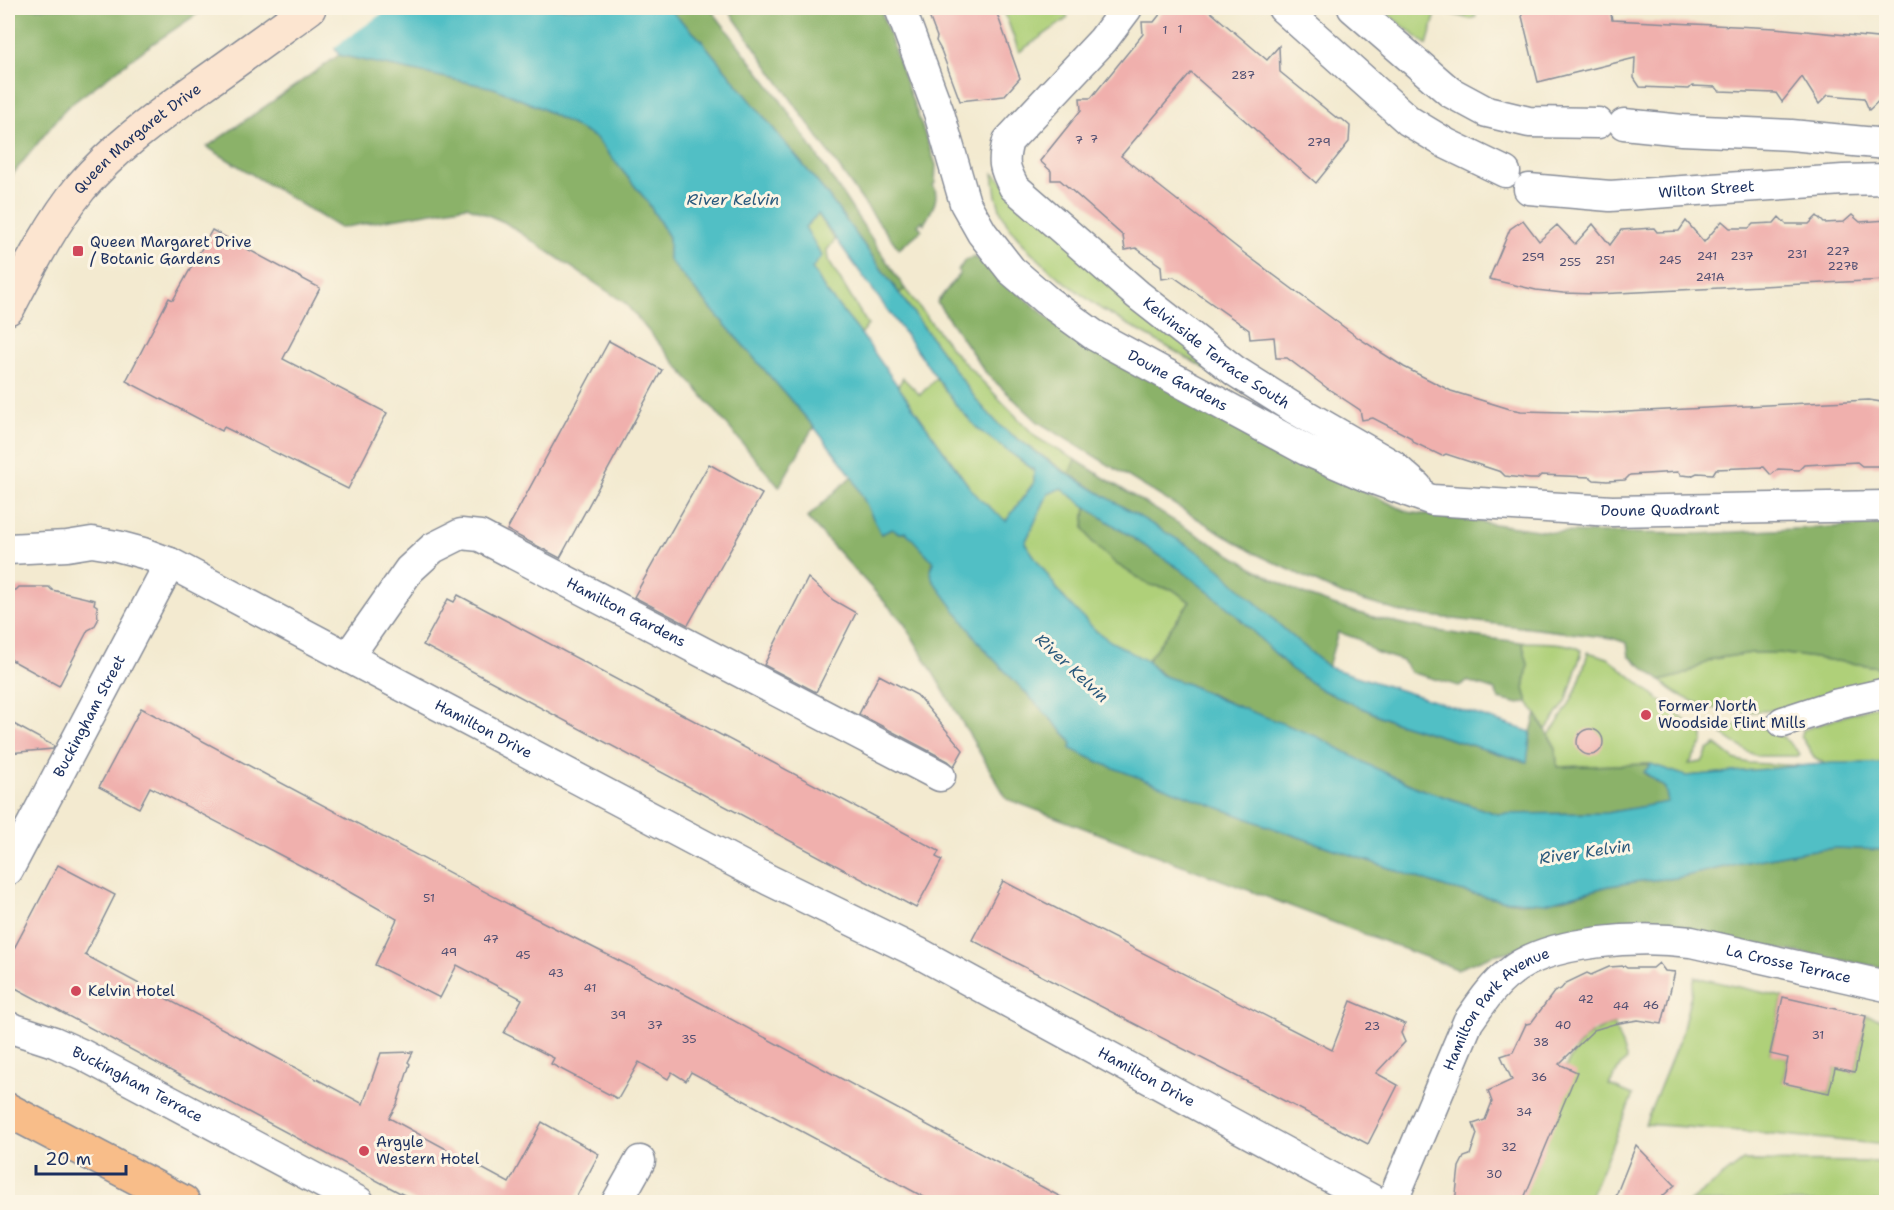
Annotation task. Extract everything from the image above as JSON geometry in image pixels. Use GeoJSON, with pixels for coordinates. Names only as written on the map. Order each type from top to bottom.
{"type":"FeatureCollection","features":[{"type":"Feature","properties":{"kind":"main road","name":"Queen Margaret Drive"},"geometry":{"type":"LineString","coordinates":[[8,308],[50,229],[80,189],[125,143],[165,111],[309,8]]}},
{"type":"Feature","properties":{"kind":"main road"},"geometry":{"type":"LineString","coordinates":[[8,1110],[183,1203]]}},
{"type":"Feature","properties":{"kind":"street","name":"Doune Gardens"},"geometry":{"type":"LineString","coordinates":[[900,8],[939,113],[965,203],[982,233],[1011,270],[1046,300],[1094,335],[1306,450],[1368,477],[1432,500]]}},
{"type":"Feature","properties":{"kind":"street","name":"Kelvinside Terrace South"},"geometry":{"type":"LineString","coordinates":[[1127,8],[1103,40],[1008,141],[1003,157],[1005,170],[1014,187],[1138,295],[1235,370],[1295,409],[1392,465],[1432,500]]}},
{"type":"Feature","properties":{"kind":"street","name":"Wilton Street"},"geometry":{"type":"LineString","coordinates":[[1282,8],[1409,121],[1447,144],[1517,180],[1610,196],[1887,179]]}},
{"type":"Feature","properties":{"kind":"street"},"geometry":{"type":"LineString","coordinates":[[1353,8],[1450,92],[1487,112],[1529,122],[1611,124],[1791,135],[1887,144]]}},
{"type":"Feature","properties":{"kind":"street","name":"Doune Quadrant"},"geometry":{"type":"LineString","coordinates":[[1432,500],[1612,511],[1887,506]]}},
{"type":"Feature","properties":{"kind":"street","name":"Hamilton Drive"},"geometry":{"type":"LineString","coordinates":[[8,525],[14,530],[37,539],[67,546]]}},
{"type":"Feature","properties":{"kind":"street","name":"Hamilton Gardens"},"geometry":{"type":"LineString","coordinates":[[348,657],[409,570],[433,548],[461,534],[480,536],[940,776]]}},
{"type":"Feature","properties":{"kind":"street","name":"Hamilton Drive"},"geometry":{"type":"LineString","coordinates":[[8,549],[67,546],[92,542],[117,546],[171,563],[769,880],[906,947],[1376,1203]]}},
{"type":"Feature","properties":{"kind":"street","name":"Buckingham Street"},"geometry":{"type":"LineString","coordinates":[[8,870],[171,563]]}},
{"type":"Feature","properties":{"kind":"street"},"geometry":{"type":"LineString","coordinates":[[1782,722],[1887,693]]}},
{"type":"Feature","properties":{"kind":"street","name":"Hamilton Park Avenue"},"geometry":{"type":"LineString","coordinates":[[1392,1203],[1468,1022],[1487,995],[1508,973],[1528,960],[1574,947],[1645,938],[1691,942]]}},
{"type":"Feature","properties":{"kind":"street","name":"La Crosse Terrace"},"geometry":{"type":"LineString","coordinates":[[1691,942],[1887,986]]}},
{"type":"Feature","properties":{"kind":"street","name":"Buckingham Terrace"},"geometry":{"type":"LineString","coordinates":[[8,1027],[54,1042],[83,1055],[359,1203]]}},
{"type":"Feature","properties":{"kind":"street"},"geometry":{"type":"LineString","coordinates":[[617,1203],[640,1161]]}},
{"type":"Feature","properties":{"kind":"green space"},"geometry":{"type":"Polygon","coordinates":[[[8,8],[206,8],[148,47],[66,108],[8,180],[8,8]]]}},
{"type":"Feature","properties":{"kind":"green space"},"geometry":{"type":"Polygon","coordinates":[[[668,8],[710,8],[779,98],[905,289],[899,293],[826,193],[701,40],[668,8]]]}},
{"type":"Feature","properties":{"kind":"green space"},"geometry":{"type":"Polygon","coordinates":[[[727,8],[880,8],[936,165],[933,185],[936,200],[924,224],[922,221],[918,225],[922,230],[899,249],[864,203],[727,8]]]}},
{"type":"Feature","properties":{"kind":"green space"},"geometry":{"type":"Polygon","coordinates":[[[1003,8],[1064,8],[1068,18],[1019,52],[1003,8]]]}},
{"type":"Feature","properties":{"kind":"green space"},"geometry":{"type":"Polygon","coordinates":[[[1380,8],[1474,8],[1476,17],[1470,19],[1437,10],[1427,45],[1380,8]]]}},
{"type":"Feature","properties":{"kind":"green space"},"geometry":{"type":"Polygon","coordinates":[[[339,55],[494,88],[541,108],[596,138],[647,201],[669,237],[669,260],[815,428],[811,431],[779,487],[625,303],[504,222],[467,206],[340,228],[207,147],[339,55]]]}},
{"type":"Feature","properties":{"kind":"green space"},"geometry":{"type":"Polygon","coordinates":[[[993,173],[1250,394],[1101,309],[1053,273],[1026,247],[1008,225],[996,196],[993,173]]]}},
{"type":"Feature","properties":{"kind":"green space"},"geometry":{"type":"Polygon","coordinates":[[[818,214],[835,240],[827,250],[828,260],[868,325],[861,334],[825,290],[812,268],[805,227],[818,214]]]}},
{"type":"Feature","properties":{"kind":"green space"},"geometry":{"type":"Polygon","coordinates":[[[974,257],[1052,321],[1266,444],[1408,512],[1551,532],[1699,534],[1886,524],[1886,668],[1779,653],[1751,653],[1713,659],[1683,675],[1661,681],[1629,656],[1627,643],[1612,638],[1404,613],[1343,595],[1254,553],[1038,422],[986,373],[937,302],[960,273],[958,271],[965,260],[974,257]]]}},
{"type":"Feature","properties":{"kind":"green space"},"geometry":{"type":"Polygon","coordinates":[[[905,289],[954,352],[1037,438],[1076,460],[1069,474],[1001,427],[978,402],[899,293],[905,289]]]}},
{"type":"Feature","properties":{"kind":"green space"},"geometry":{"type":"Polygon","coordinates":[[[903,378],[920,395],[936,378],[979,430],[1034,470],[1034,482],[1006,521],[970,488],[898,386],[903,378]]]}},
{"type":"Feature","properties":{"kind":"green space"},"geometry":{"type":"Polygon","coordinates":[[[1076,460],[1257,570],[1308,596],[1387,621],[1468,636],[1522,642],[1528,664],[1524,689],[1528,702],[1519,704],[1499,699],[1495,690],[1467,681],[1459,686],[1410,672],[1403,661],[1375,652],[1358,639],[1338,632],[1328,667],[1213,563],[1069,474],[1076,460]]]}},
{"type":"Feature","properties":{"kind":"green space"},"geometry":{"type":"Polygon","coordinates":[[[852,476],[881,534],[892,529],[899,533],[908,533],[933,561],[931,570],[983,648],[1069,738],[1072,744],[1071,749],[1267,826],[1447,888],[1519,903],[1559,900],[1609,886],[1677,878],[1806,851],[1836,848],[1886,850],[1886,968],[1749,944],[1555,942],[1493,955],[1457,969],[1007,799],[904,623],[807,518],[852,476]]]}},
{"type":"Feature","properties":{"kind":"green space"},"geometry":{"type":"Polygon","coordinates":[[[1061,488],[1086,507],[1084,528],[1150,585],[1172,589],[1190,602],[1147,661],[1116,645],[1088,624],[1059,591],[1025,543],[1048,494],[1061,488]]]}},
{"type":"Feature","properties":{"kind":"green space"},"geometry":{"type":"Polygon","coordinates":[[[1086,507],[1180,569],[1232,611],[1291,669],[1322,690],[1391,721],[1526,762],[1536,714],[1556,748],[1557,767],[1651,764],[1644,773],[1665,788],[1669,802],[1606,813],[1496,814],[1418,788],[1188,684],[1165,677],[1147,661],[1190,602],[1172,589],[1150,585],[1116,564],[1092,542],[1084,528],[1086,507]]]}},
{"type":"Feature","properties":{"kind":"green space"},"geometry":{"type":"Polygon","coordinates":[[[1522,642],[1562,644],[1582,651],[1566,702],[1546,730],[1528,702],[1524,689],[1528,664],[1522,642]]]}},
{"type":"Feature","properties":{"kind":"green space"},"geometry":{"type":"Polygon","coordinates":[[[1588,652],[1608,658],[1703,735],[1703,742],[1689,764],[1702,762],[1708,750],[1716,745],[1734,759],[1748,763],[1807,766],[1686,776],[1651,764],[1557,767],[1556,748],[1549,735],[1573,696],[1588,652]]]}},
{"type":"Feature","properties":{"kind":"green space"},"geometry":{"type":"Polygon","coordinates":[[[1751,653],[1779,653],[1886,668],[1886,686],[1800,706],[1740,711],[1712,708],[1685,698],[1661,681],[1683,675],[1713,659],[1751,653]]]}},
{"type":"Feature","properties":{"kind":"green space"},"geometry":{"type":"Polygon","coordinates":[[[1886,702],[1886,763],[1825,764],[1814,757],[1801,736],[1803,730],[1886,702]]]}},
{"type":"Feature","properties":{"kind":"green space"},"geometry":{"type":"Polygon","coordinates":[[[1748,724],[1777,733],[1800,754],[1798,756],[1758,756],[1723,735],[1730,727],[1748,724]]]}},
{"type":"Feature","properties":{"kind":"green space"},"geometry":{"type":"Polygon","coordinates":[[[1695,977],[1783,997],[1770,1053],[1788,1058],[1783,1082],[1829,1093],[1835,1068],[1855,1072],[1866,1016],[1886,1020],[1886,1145],[1645,1124],[1682,1033],[1695,977]]]}},
{"type":"Feature","properties":{"kind":"green space"},"geometry":{"type":"Polygon","coordinates":[[[1614,1024],[1627,1060],[1620,1066],[1609,1085],[1633,1095],[1588,1202],[1522,1202],[1565,1068],[1574,1051],[1589,1035],[1614,1024]]]}},
{"type":"Feature","properties":{"kind":"green space"},"geometry":{"type":"Polygon","coordinates":[[[1743,1161],[1886,1162],[1886,1202],[1689,1202],[1743,1161]]]}},
{"type":"Feature","properties":{"kind":"water","name":"River Kelvin"},"geometry":{"type":"Polygon","coordinates":[[[309,8],[668,8],[701,40],[826,193],[978,402],[1001,427],[1061,470],[1192,548],[1213,563],[1328,667],[1531,732],[1527,762],[1391,721],[1322,690],[1291,669],[1232,611],[1180,569],[1061,488],[1048,494],[1025,543],[1062,596],[1097,632],[1147,661],[1161,675],[1318,737],[1418,788],[1497,814],[1606,813],[1668,802],[1665,788],[1644,772],[1651,764],[1686,776],[1833,763],[1886,763],[1886,850],[1836,848],[1806,851],[1677,878],[1609,886],[1545,903],[1501,900],[1447,888],[1267,826],[1103,764],[1071,749],[1072,744],[1069,738],[983,648],[932,579],[931,570],[934,562],[906,532],[900,533],[892,529],[881,534],[852,476],[815,428],[669,260],[669,237],[647,201],[596,138],[541,108],[494,88],[339,55],[309,8]],[[818,214],[805,227],[822,256],[812,268],[825,290],[861,334],[970,488],[1006,521],[1034,483],[1034,470],[979,430],[957,406],[818,214]]]}},
{"type":"Feature","properties":{"kind":"pier"},"geometry":{"type":"Polygon","coordinates":[[[306,8],[390,8],[332,49],[306,8]]]}},
{"type":"Feature","properties":{"kind":"building"},"geometry":{"type":"Polygon","coordinates":[[[926,8],[995,8],[1020,78],[1004,96],[960,101],[936,41],[937,37],[926,8]]]}},
{"type":"Feature","properties":{"kind":"building"},"geometry":{"type":"Polygon","coordinates":[[[1165,8],[1206,8],[1267,60],[1279,46],[1280,72],[1350,126],[1349,142],[1316,183],[1191,73],[1121,156],[1244,253],[1360,339],[1404,367],[1451,391],[1521,411],[1606,413],[1869,400],[1887,403],[1887,466],[1862,466],[1857,462],[1804,465],[1799,470],[1778,469],[1771,475],[1764,467],[1716,469],[1713,474],[1697,473],[1691,476],[1681,475],[1678,472],[1630,475],[1625,480],[1607,481],[1594,480],[1590,477],[1541,475],[1537,479],[1530,479],[1505,476],[1501,472],[1446,454],[1442,456],[1373,418],[1362,420],[1360,410],[1287,358],[1276,358],[1274,337],[1250,339],[1249,330],[1174,277],[1162,279],[1161,266],[1136,248],[1125,250],[1123,236],[1060,180],[1051,180],[1051,171],[1040,161],[1081,110],[1080,98],[1091,98],[1143,34],[1142,22],[1154,22],[1165,8]]]}},
{"type":"Feature","properties":{"kind":"building"},"geometry":{"type":"Polygon","coordinates":[[[1520,8],[1610,8],[1612,20],[1775,28],[1887,39],[1887,93],[1869,110],[1864,98],[1828,95],[1819,104],[1802,77],[1782,102],[1776,93],[1719,91],[1716,87],[1692,86],[1689,89],[1640,87],[1634,78],[1635,58],[1538,82],[1520,8]]]}},
{"type":"Feature","properties":{"kind":"building"},"geometry":{"type":"Polygon","coordinates":[[[1852,215],[1860,222],[1887,220],[1887,280],[1597,294],[1536,290],[1489,279],[1510,229],[1523,220],[1539,241],[1557,225],[1575,244],[1593,224],[1610,245],[1621,230],[1654,228],[1657,232],[1679,231],[1686,221],[1704,242],[1722,221],[1730,228],[1749,228],[1753,224],[1774,223],[1779,217],[1786,224],[1809,224],[1817,216],[1824,223],[1844,222],[1852,215]]]}},
{"type":"Feature","properties":{"kind":"building"},"geometry":{"type":"Polygon","coordinates":[[[212,230],[320,288],[283,359],[387,413],[348,489],[224,427],[222,431],[126,381],[169,298],[173,300],[212,230]]]}},
{"type":"Feature","properties":{"kind":"building"},"geometry":{"type":"Polygon","coordinates":[[[609,341],[662,370],[560,558],[507,530],[609,341]]]}},
{"type":"Feature","properties":{"kind":"building"},"geometry":{"type":"Polygon","coordinates":[[[709,464],[762,494],[688,625],[634,597],[709,464]]]}},
{"type":"Feature","properties":{"kind":"building"},"geometry":{"type":"Polygon","coordinates":[[[808,578],[833,600],[856,613],[816,692],[764,665],[808,578]]]}},
{"type":"Feature","properties":{"kind":"building"},"geometry":{"type":"Polygon","coordinates":[[[19,587],[49,587],[52,590],[95,600],[98,620],[94,627],[88,630],[59,686],[8,658],[8,590],[16,590],[19,587]]]}},
{"type":"Feature","properties":{"kind":"building"},"geometry":{"type":"Polygon","coordinates":[[[458,595],[939,851],[936,857],[942,860],[916,908],[423,645],[448,599],[454,602],[458,595]]]}},
{"type":"Feature","properties":{"kind":"building"},"geometry":{"type":"Polygon","coordinates":[[[879,675],[917,695],[963,750],[954,766],[859,714],[879,675]]]}},
{"type":"Feature","properties":{"kind":"building"},"geometry":{"type":"Polygon","coordinates":[[[141,708],[525,913],[675,989],[1072,1203],[935,1203],[691,1072],[686,1081],[672,1072],[668,1079],[639,1062],[618,1099],[551,1064],[554,1058],[504,1033],[522,999],[457,965],[440,998],[375,965],[397,919],[332,882],[150,787],[139,808],[99,787],[141,708]]]}},
{"type":"Feature","properties":{"kind":"building"},"geometry":{"type":"Polygon","coordinates":[[[8,721],[54,746],[53,749],[8,753],[8,721]]]}},
{"type":"Feature","properties":{"kind":"building"},"geometry":{"type":"Polygon","coordinates":[[[1590,729],[1599,733],[1603,742],[1599,751],[1590,755],[1581,751],[1577,742],[1581,733],[1590,729]]]}},
{"type":"Feature","properties":{"kind":"building"},"geometry":{"type":"Polygon","coordinates":[[[58,865],[115,895],[85,955],[363,1104],[381,1053],[413,1052],[408,1062],[410,1064],[397,1104],[389,1118],[509,1183],[542,1122],[599,1154],[573,1203],[419,1203],[8,984],[8,960],[58,865]]]}},
{"type":"Feature","properties":{"kind":"building"},"geometry":{"type":"Polygon","coordinates":[[[1003,881],[1332,1050],[1351,1001],[1405,1024],[1401,1033],[1405,1042],[1376,1073],[1398,1085],[1368,1144],[972,940],[1003,881]]]}},
{"type":"Feature","properties":{"kind":"building"},"geometry":{"type":"Polygon","coordinates":[[[1659,963],[1665,971],[1675,972],[1662,1024],[1638,1020],[1594,1030],[1559,1064],[1577,1072],[1522,1203],[1455,1203],[1459,1167],[1464,1157],[1470,1155],[1477,1134],[1473,1124],[1485,1120],[1492,1102],[1488,1091],[1512,1080],[1501,1056],[1513,1052],[1526,1024],[1531,1023],[1554,992],[1566,983],[1587,973],[1591,975],[1609,967],[1653,968],[1659,963]]]}},
{"type":"Feature","properties":{"kind":"building"},"geometry":{"type":"Polygon","coordinates":[[[1783,997],[1866,1016],[1855,1072],[1835,1068],[1829,1093],[1783,1083],[1788,1058],[1770,1054],[1783,997]]]}},
{"type":"Feature","properties":{"kind":"building"},"geometry":{"type":"Polygon","coordinates":[[[1636,1145],[1675,1185],[1655,1203],[1613,1203],[1636,1145]]]}},
{"type":"Feature","properties":{"kind":"place","name":"Queen Margaret Drive / Botanic Gardens"},"geometry":{"type":"Point","coordinates":[78,251]}},
{"type":"Feature","properties":{"kind":"place","name":"Former North Woodside Flint Mills"},"geometry":{"type":"Point","coordinates":[1646,715]}},
{"type":"Feature","properties":{"kind":"place","name":"Kelvin Hotel"},"geometry":{"type":"Point","coordinates":[76,991]}},
{"type":"Feature","properties":{"kind":"place","name":"Argyle Western Hotel"},"geometry":{"type":"Point","coordinates":[364,1151]}}]}
